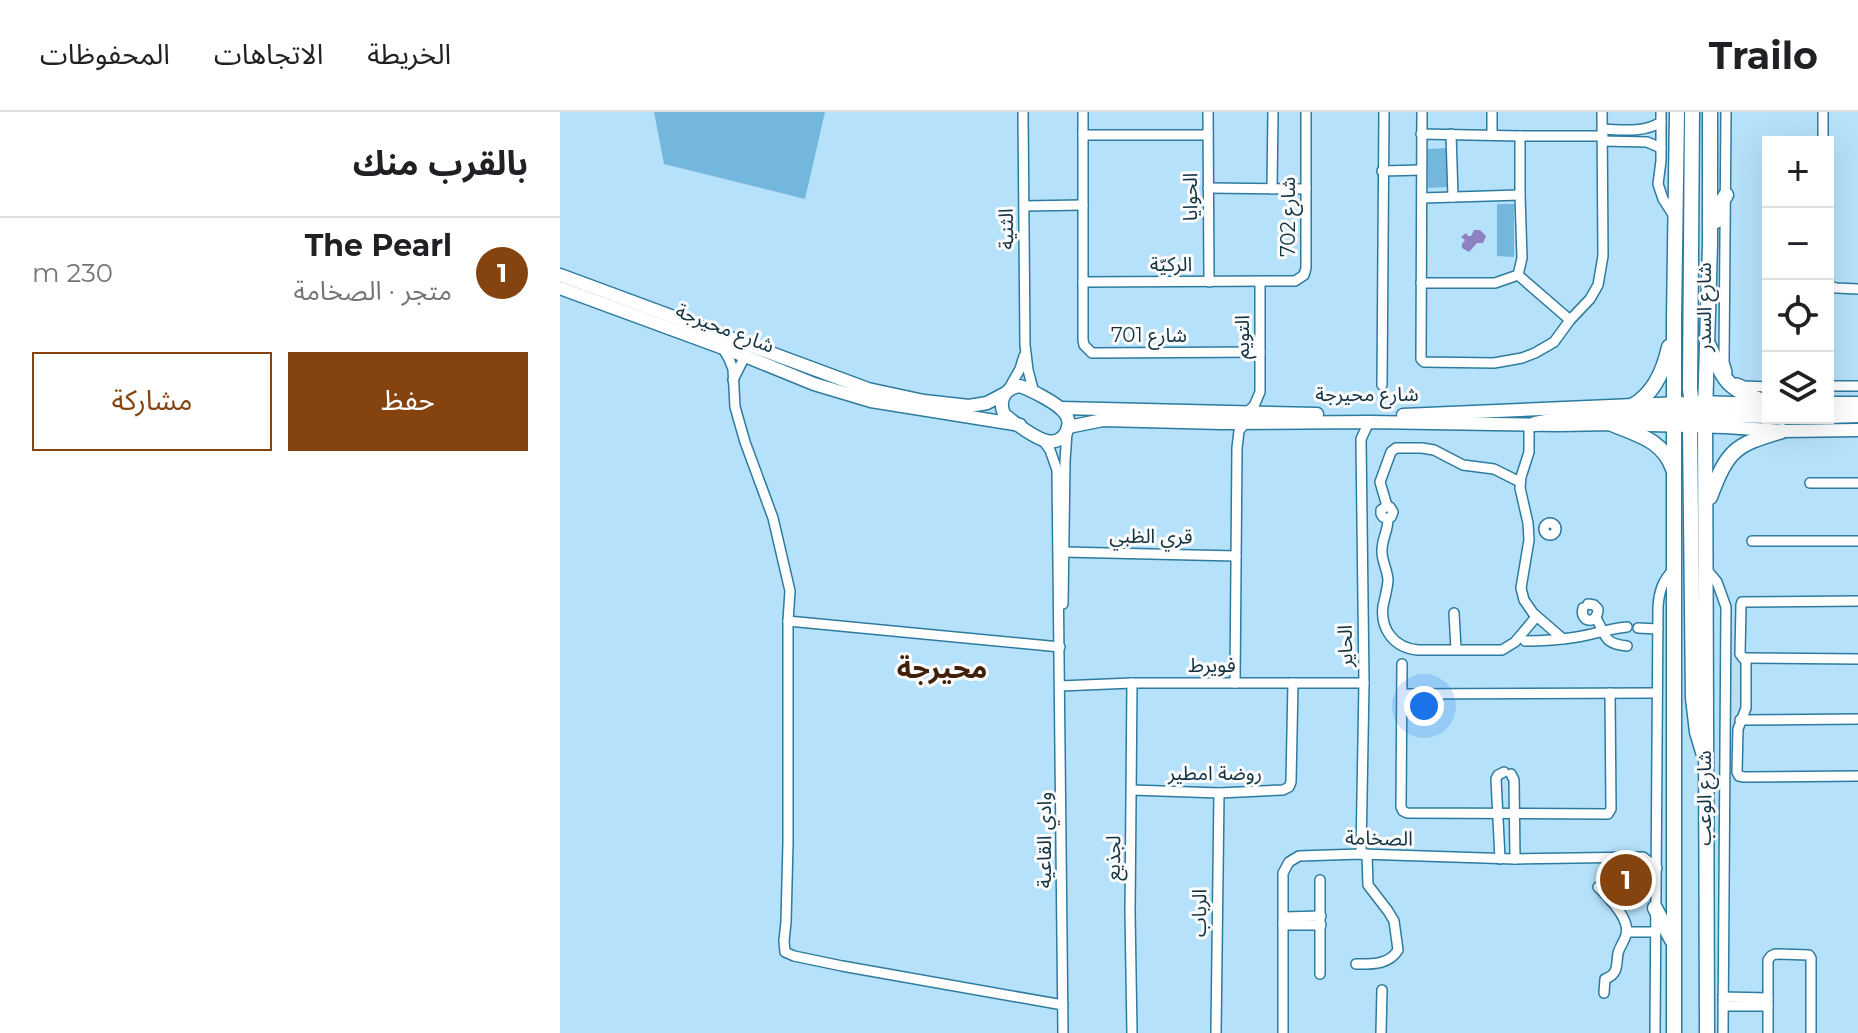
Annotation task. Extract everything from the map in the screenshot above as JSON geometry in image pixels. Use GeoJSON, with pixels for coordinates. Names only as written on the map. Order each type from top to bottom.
{"type":"FeatureCollection","features":[{"type":"Feature","properties":{"kind":"main road","name":"شارع الوعب"},"geometry":{"type":"LineString","coordinates":[[1677,112],[1674,319],[1707,504],[1707,1033]]}},
{"type":"Feature","properties":{"kind":"main road"},"geometry":{"type":"LineString","coordinates":[[1692,112],[1690,414],[1693,698],[1697,732],[1708,763]]}},
{"type":"Feature","properties":{"kind":"main road","name":"شارع الوعب"},"geometry":{"type":"LineString","coordinates":[[1674,1033],[1674,482],[1707,342],[1710,112]]}},
{"type":"Feature","properties":{"kind":"main road"},"geometry":{"type":"LineString","coordinates":[[1710,244],[1719,206],[1726,195]]}},
{"type":"Feature","properties":{"kind":"main road"},"geometry":{"type":"LineString","coordinates":[[1632,406],[1647,395],[1661,373],[1674,319]]}},
{"type":"Feature","properties":{"kind":"main road"},"geometry":{"type":"LineString","coordinates":[[1707,342],[1727,382],[1738,391],[1762,401]]}},
{"type":"Feature","properties":{"kind":"main road"},"geometry":{"type":"LineString","coordinates":[[1532,424],[1568,418],[1690,414],[1762,416]]}},
{"type":"Feature","properties":{"kind":"main road"},"geometry":{"type":"LineString","coordinates":[[1834,416],[1858,415]]}},
{"type":"Feature","properties":{"kind":"main road"},"geometry":{"type":"LineString","coordinates":[[1612,424],[1650,440],[1662,449],[1670,463],[1674,482]]}},
{"type":"Feature","properties":{"kind":"main road"},"geometry":{"type":"LineString","coordinates":[[1707,504],[1722,466],[1731,453],[1749,442],[1782,431]]}},
{"type":"Feature","properties":{"kind":"main road"},"geometry":{"type":"LineString","coordinates":[[1655,908],[1674,943]]}},
{"type":"Feature","properties":{"kind":"main road"},"geometry":{"type":"LineString","coordinates":[[1663,1033],[1674,1010]]}},
{"type":"Feature","properties":{"kind":"street","name":"الثنية"},"geometry":{"type":"LineString","coordinates":[[1023,112],[1025,345],[1034,393]]}},
{"type":"Feature","properties":{"kind":"street","name":"شارع 701"},"geometry":{"type":"LineString","coordinates":[[1083,112],[1084,345],[1092,353],[1260,352]]}},
{"type":"Feature","properties":{"kind":"street","name":"الحوايا"},"geometry":{"type":"LineString","coordinates":[[1208,112],[1209,282]]}},
{"type":"Feature","properties":{"kind":"street"},"geometry":{"type":"LineString","coordinates":[[1272,189],[1273,112]]}},
{"type":"Feature","properties":{"kind":"street","name":"شارع 702"},"geometry":{"type":"LineString","coordinates":[[1260,282],[1295,281],[1305,272],[1306,112]]}},
{"type":"Feature","properties":{"kind":"street"},"geometry":{"type":"LineString","coordinates":[[1382,385],[1384,112]]}},
{"type":"Feature","properties":{"kind":"street"},"geometry":{"type":"LineString","coordinates":[[1422,112],[1421,359],[1424,362],[1494,363],[1522,358],[1554,342],[1598,285],[1603,256],[1602,112]]}},
{"type":"Feature","properties":{"kind":"street"},"geometry":{"type":"LineString","coordinates":[[1492,112],[1492,135]]}},
{"type":"Feature","properties":{"kind":"street"},"geometry":{"type":"LineString","coordinates":[[1726,112],[1726,195]]}},
{"type":"Feature","properties":{"kind":"street"},"geometry":{"type":"LineString","coordinates":[[1823,112],[1823,136]]}},
{"type":"Feature","properties":{"kind":"street"},"geometry":{"type":"LineString","coordinates":[[1421,134],[1603,135],[1651,128],[1661,117]]}},
{"type":"Feature","properties":{"kind":"street","name":"شارع الوعب"},"geometry":{"type":"LineString","coordinates":[[1661,117],[1659,189],[1677,222]]}},
{"type":"Feature","properties":{"kind":"street"},"geometry":{"type":"LineString","coordinates":[[1451,134],[1453,197]]}},
{"type":"Feature","properties":{"kind":"street"},"geometry":{"type":"LineString","coordinates":[[1083,135],[1208,135]]}},
{"type":"Feature","properties":{"kind":"street"},"geometry":{"type":"LineString","coordinates":[[1603,135],[1647,142],[1661,148]]}},
{"type":"Feature","properties":{"kind":"street"},"geometry":{"type":"LineString","coordinates":[[1421,283],[1495,283],[1518,275],[1522,267],[1520,136]]}},
{"type":"Feature","properties":{"kind":"street"},"geometry":{"type":"LineString","coordinates":[[1382,171],[1421,170]]}},
{"type":"Feature","properties":{"kind":"street"},"geometry":{"type":"LineString","coordinates":[[1208,188],[1306,189]]}},
{"type":"Feature","properties":{"kind":"street"},"geometry":{"type":"LineString","coordinates":[[1422,198],[1520,195]]}},
{"type":"Feature","properties":{"kind":"street","name":"شارع السدر"},"geometry":{"type":"LineString","coordinates":[[1726,195],[1726,370],[1734,381],[1744,386],[1762,387]]}},
{"type":"Feature","properties":{"kind":"street"},"geometry":{"type":"LineString","coordinates":[[1024,206],[1083,205]]}},
{"type":"Feature","properties":{"kind":"street","name":"شارع محيرجة"},"geometry":{"type":"LineString","coordinates":[[560,275],[747,351],[814,384],[871,401],[1020,425]]}},
{"type":"Feature","properties":{"kind":"street"},"geometry":{"type":"LineString","coordinates":[[1518,275],[1570,320]]}},
{"type":"Feature","properties":{"kind":"street","name":"الركيّة"},"geometry":{"type":"LineString","coordinates":[[1083,282],[1260,282]]}},
{"type":"Feature","properties":{"kind":"street","name":"التويم"},"geometry":{"type":"LineString","coordinates":[[1260,282],[1260,392]]}},
{"type":"Feature","properties":{"kind":"street"},"geometry":{"type":"LineString","coordinates":[[1834,287],[1858,289]]}},
{"type":"Feature","properties":{"kind":"street","name":"شارع محيرجة"},"geometry":{"type":"LineString","coordinates":[[560,288],[722,347],[747,351],[868,389],[947,404],[975,406],[993,401],[1006,392]]}},
{"type":"Feature","properties":{"kind":"street","name":"الثنية"},"geometry":{"type":"LineString","coordinates":[[1006,392],[1020,369],[1025,345]]}},
{"type":"Feature","properties":{"kind":"street"},"geometry":{"type":"LineString","coordinates":[[722,347],[733,369],[735,407],[773,518],[790,591],[785,952],[842,966],[1063,1005]]}},
{"type":"Feature","properties":{"kind":"street"},"geometry":{"type":"LineString","coordinates":[[733,380],[747,351]]}},
{"type":"Feature","properties":{"kind":"street"},"geometry":{"type":"LineString","coordinates":[[1042,439],[1004,414],[1002,401],[1006,392],[1020,386],[1060,408],[1067,416],[1068,429]]}},
{"type":"Feature","properties":{"kind":"street"},"geometry":{"type":"LineString","coordinates":[[1834,386],[1858,386]]}},
{"type":"Feature","properties":{"kind":"street"},"geometry":{"type":"LineString","coordinates":[[1260,392],[1266,406],[1278,414]]}},
{"type":"Feature","properties":{"kind":"street"},"geometry":{"type":"LineString","coordinates":[[1235,683],[1237,448],[1239,431],[1260,392]]}},
{"type":"Feature","properties":{"kind":"street"},"geometry":{"type":"LineString","coordinates":[[1852,403],[1858,394]]}},
{"type":"Feature","properties":{"kind":"street"},"geometry":{"type":"LineString","coordinates":[[1690,414],[1762,405]]}},
{"type":"Feature","properties":{"kind":"street","name":"شارع محيرجة"},"geometry":{"type":"LineString","coordinates":[[1042,439],[1059,440],[1068,429],[1103,420],[1222,423],[1278,414],[1385,416],[1632,406],[1690,414]]}},
{"type":"Feature","properties":{"kind":"street","name":"شارع محيرجة"},"geometry":{"type":"LineString","coordinates":[[1060,408],[1345,422],[1559,425],[1612,424],[1690,414]]}},
{"type":"Feature","properties":{"kind":"street"},"geometry":{"type":"LineString","coordinates":[[1690,414],[1782,431],[1855,432]]}},
{"type":"Feature","properties":{"kind":"street"},"geometry":{"type":"LineString","coordinates":[[1345,422],[1361,439]]}},
{"type":"Feature","properties":{"kind":"street","name":"الحاير"},"geometry":{"type":"LineString","coordinates":[[1356,964],[1383,962],[1398,950],[1394,921],[1368,885],[1364,854],[1361,439],[1369,422]]}},
{"type":"Feature","properties":{"kind":"street"},"geometry":{"type":"LineString","coordinates":[[1222,423],[1228,428],[1237,448]]}},
{"type":"Feature","properties":{"kind":"street"},"geometry":{"type":"LineString","coordinates":[[1532,424],[1529,452],[1520,482],[1528,525],[1528,549],[1521,588],[1524,600],[1536,617],[1563,639]]}},
{"type":"Feature","properties":{"kind":"street","name":"وادي القاعية"},"geometry":{"type":"LineString","coordinates":[[1060,647],[1063,635],[1068,429]]}},
{"type":"Feature","properties":{"kind":"street","name":"وادي القاعية"},"geometry":{"type":"LineString","coordinates":[[1042,439],[1050,450],[1057,470],[1063,1033]]}},
{"type":"Feature","properties":{"kind":"street"},"geometry":{"type":"LineString","coordinates":[[1520,482],[1494,469],[1463,465],[1434,450],[1398,447],[1392,450],[1380,482],[1387,506],[1393,512],[1388,519],[1382,550],[1388,574],[1383,616],[1387,631],[1402,646],[1418,650],[1498,651],[1515,642],[1536,617]]}},
{"type":"Feature","properties":{"kind":"street"},"geometry":{"type":"LineString","coordinates":[[1810,483],[1858,483]]}},
{"type":"Feature","properties":{"kind":"street"},"geometry":{"type":"LineString","coordinates":[[1528,525],[1543,528]]}},
{"type":"Feature","properties":{"kind":"street"},"geometry":{"type":"LineString","coordinates":[[1752,541],[1858,541]]}},
{"type":"Feature","properties":{"kind":"street","name":"قري الظبي"},"geometry":{"type":"LineString","coordinates":[[1064,552],[1236,556]]}},
{"type":"Feature","properties":{"kind":"street","name":"شارع الوعب"},"geometry":{"type":"LineString","coordinates":[[1655,1033],[1658,629],[1660,590],[1674,569]]}},
{"type":"Feature","properties":{"kind":"street","name":"شارع الوعب"},"geometry":{"type":"LineString","coordinates":[[1706,569],[1717,582],[1726,607],[1723,1033]]}},
{"type":"Feature","properties":{"kind":"street"},"geometry":{"type":"LineString","coordinates":[[1858,601],[1742,602],[1740,654],[1746,661],[1746,708],[1738,729],[1737,772],[1739,776],[1858,776]]}},
{"type":"Feature","properties":{"kind":"street"},"geometry":{"type":"LineString","coordinates":[[1586,606],[1582,616],[1586,620],[1596,618],[1610,642],[1627,646]]}},
{"type":"Feature","properties":{"kind":"street"},"geometry":{"type":"LineString","coordinates":[[1454,613],[1456,649]]}},
{"type":"Feature","properties":{"kind":"street"},"geometry":{"type":"LineString","coordinates":[[1363,617],[1383,616]]}},
{"type":"Feature","properties":{"kind":"street"},"geometry":{"type":"LineString","coordinates":[[788,621],[1060,647]]}},
{"type":"Feature","properties":{"kind":"street"},"geometry":{"type":"LineString","coordinates":[[1525,641],[1563,639],[1632,627],[1658,629]]}},
{"type":"Feature","properties":{"kind":"street"},"geometry":{"type":"LineString","coordinates":[[1743,658],[1858,659]]}},
{"type":"Feature","properties":{"kind":"street"},"geometry":{"type":"LineString","coordinates":[[1402,664],[1401,807],[1407,813],[1606,815],[1610,812],[1610,693]]}},
{"type":"Feature","properties":{"kind":"street"},"geometry":{"type":"LineString","coordinates":[[1725,678],[1745,679]]}},
{"type":"Feature","properties":{"kind":"street","name":"لجذيع"},"geometry":{"type":"LineString","coordinates":[[1132,683],[1132,1033]]}},
{"type":"Feature","properties":{"kind":"street","name":"روضة امطير"},"geometry":{"type":"LineString","coordinates":[[1132,790],[1219,793],[1283,790],[1289,787],[1293,683]]}},
{"type":"Feature","properties":{"kind":"street","name":"فويرط"},"geometry":{"type":"LineString","coordinates":[[1060,686],[1364,683]]}},
{"type":"Feature","properties":{"kind":"street"},"geometry":{"type":"LineString","coordinates":[[1402,694],[1656,693]]}},
{"type":"Feature","properties":{"kind":"street"},"geometry":{"type":"LineString","coordinates":[[1740,720],[1858,719]]}},
{"type":"Feature","properties":{"kind":"street"},"geometry":{"type":"LineString","coordinates":[[1500,859],[1496,779],[1500,774],[1507,773],[1514,780],[1515,859]]}},
{"type":"Feature","properties":{"kind":"street","name":"الرباب"},"geometry":{"type":"LineString","coordinates":[[1216,1033],[1219,793]]}},
{"type":"Feature","properties":{"kind":"street"},"geometry":{"type":"LineString","coordinates":[[1657,845],[1643,857],[1657,868]]}},
{"type":"Feature","properties":{"kind":"street","name":"الصخامة"},"geometry":{"type":"LineString","coordinates":[[1283,1033],[1283,873],[1289,862],[1299,856],[1364,854],[1500,859],[1643,857]]}},
{"type":"Feature","properties":{"kind":"street"},"geometry":{"type":"LineString","coordinates":[[1320,880],[1320,974]]}},
{"type":"Feature","properties":{"kind":"street"},"geometry":{"type":"LineString","coordinates":[[1598,887],[1612,900],[1627,932],[1619,949],[1616,971],[1605,979],[1604,993]]}},
{"type":"Feature","properties":{"kind":"street"},"geometry":{"type":"LineString","coordinates":[[1284,921],[1321,921]]}},
{"type":"Feature","properties":{"kind":"street"},"geometry":{"type":"LineString","coordinates":[[1627,932],[1654,932]]}},
{"type":"Feature","properties":{"kind":"street"},"geometry":{"type":"LineString","coordinates":[[1768,1033],[1768,960],[1771,956],[1809,955],[1812,963],[1811,1033]]}},
{"type":"Feature","properties":{"kind":"street"},"geometry":{"type":"LineString","coordinates":[[1381,1033],[1382,990]]}},
{"type":"Feature","properties":{"kind":"street"},"geometry":{"type":"LineString","coordinates":[[1723,1001],[1768,1002]]}},
{"type":"Feature","properties":{"kind":"shaded area"},"geometry":{"type":"Polygon","coordinates":[[[654,112],[825,112],[805,199],[664,164],[654,112]]]}},
{"type":"Feature","properties":{"kind":"shaded area"},"geometry":{"type":"Polygon","coordinates":[[[1449,148],[1448,187],[1428,188],[1428,149],[1449,148]]]}},
{"type":"Feature","properties":{"kind":"shaded area"},"geometry":{"type":"Polygon","coordinates":[[[1497,204],[1514,204],[1514,257],[1497,256],[1497,204]]]}},
{"type":"Feature","properties":{"kind":"shaded area"},"geometry":{"type":"Polygon","coordinates":[[[1474,230],[1480,230],[1486,236],[1483,243],[1477,243],[1469,252],[1462,248],[1465,240],[1461,237],[1466,233],[1471,236],[1474,230]]]}},
{"type":"Feature","properties":{"kind":"place","name":"The Pearl"},"geometry":{"type":"Point","coordinates":[1626,880]}},
{"type":"Feature","properties":{"kind":"district","name":"محيرجة"},"geometry":{"type":"Point","coordinates":[942,668]}}]}
